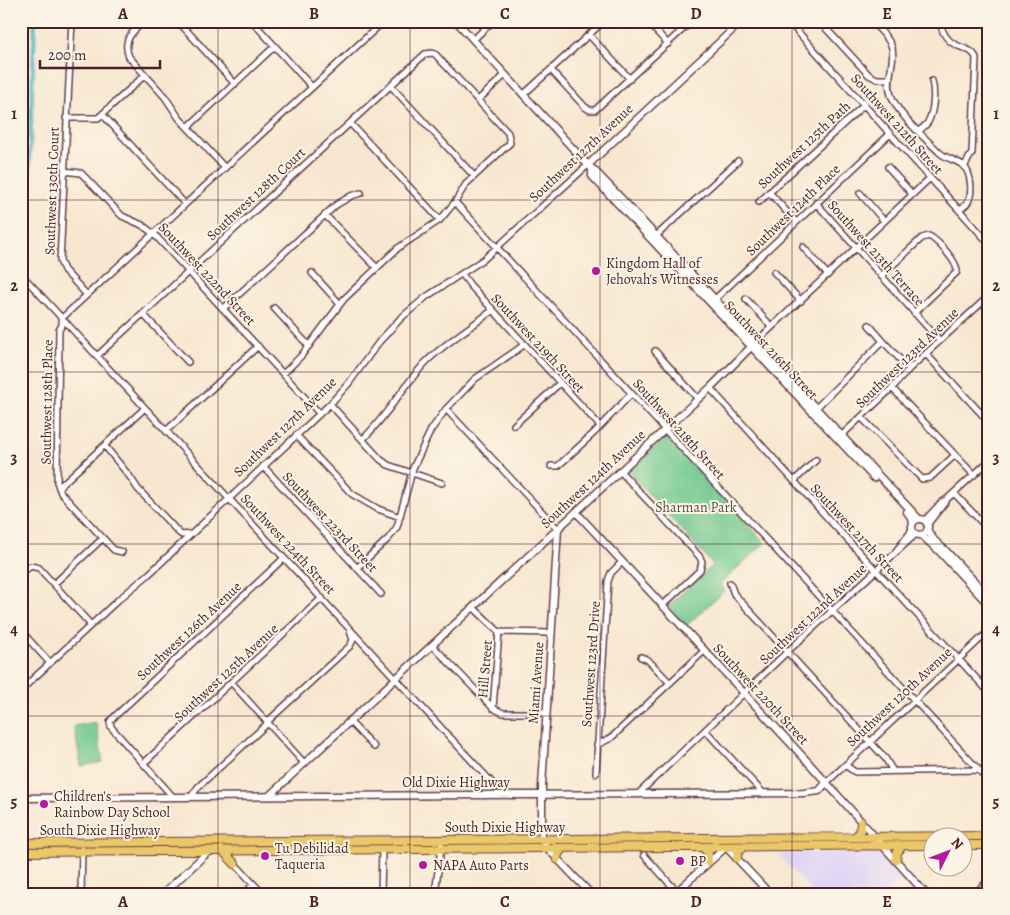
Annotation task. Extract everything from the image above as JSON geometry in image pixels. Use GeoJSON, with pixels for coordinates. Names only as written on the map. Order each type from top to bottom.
{"type":"FeatureCollection","features":[{"type":"Feature","properties":{"kind":"highway"},"geometry":{"type":"LineString","coordinates":[[854,837],[860,832],[861,822]]}},
{"type":"Feature","properties":{"kind":"highway","name":"South Dixie Highway"},"geometry":{"type":"LineString","coordinates":[[972,836],[989,836]]}},
{"type":"Feature","properties":{"kind":"highway"},"geometry":{"type":"LineString","coordinates":[[808,846],[817,843],[868,842],[872,841],[875,837]]}},
{"type":"Feature","properties":{"kind":"highway","name":"South Dixie Highway"},"geometry":{"type":"LineString","coordinates":[[21,843],[922,837]]}},
{"type":"Feature","properties":{"kind":"highway"},"geometry":{"type":"LineString","coordinates":[[716,838],[726,847],[734,842],[779,842],[788,838]]}},
{"type":"Feature","properties":{"kind":"highway"},"geometry":{"type":"LineString","coordinates":[[494,848],[500,845],[537,844],[542,839]]}},
{"type":"Feature","properties":{"kind":"highway"},"geometry":{"type":"LineString","coordinates":[[547,848],[553,843],[603,843],[614,839]]}},
{"type":"Feature","properties":{"kind":"highway"},"geometry":{"type":"LineString","coordinates":[[882,846],[890,841],[922,840]]}},
{"type":"Feature","properties":{"kind":"highway"},"geometry":{"type":"LineString","coordinates":[[304,850],[310,846],[359,845],[372,841]]}},
{"type":"Feature","properties":{"kind":"highway"},"geometry":{"type":"LineString","coordinates":[[149,851],[160,846],[200,846],[205,842]]}},
{"type":"Feature","properties":{"kind":"highway"},"geometry":{"type":"LineString","coordinates":[[216,842],[236,864]]}},
{"type":"Feature","properties":{"kind":"highway","name":"South Dixie Highway"},"geometry":{"type":"LineString","coordinates":[[21,852],[922,845]]}},
{"type":"Feature","properties":{"kind":"highway"},"geometry":{"type":"LineString","coordinates":[[972,845],[989,845]]}},
{"type":"Feature","properties":{"kind":"highway"},"geometry":{"type":"LineString","coordinates":[[896,860],[897,853],[902,846]]}},
{"type":"Feature","properties":{"kind":"highway"},"geometry":{"type":"LineString","coordinates":[[703,847],[708,853],[708,862]]}},
{"type":"Feature","properties":{"kind":"highway"},"geometry":{"type":"LineString","coordinates":[[737,858],[739,851],[743,847]]}},
{"type":"Feature","properties":{"kind":"highway"},"geometry":{"type":"LineString","coordinates":[[558,859],[558,854],[563,848]]}},
{"type":"Feature","properties":{"kind":"highway"},"geometry":{"type":"LineString","coordinates":[[236,864],[234,858],[240,850]]}},
{"type":"Feature","properties":{"kind":"street","name":"Southwest 130th Court"},"geometry":{"type":"LineString","coordinates":[[72,21],[66,118],[61,266],[87,296]]}},
{"type":"Feature","properties":{"kind":"street"},"geometry":{"type":"LineString","coordinates":[[144,21],[128,39],[126,50],[128,57],[165,97],[188,127],[225,168]]}},
{"type":"Feature","properties":{"kind":"street"},"geometry":{"type":"LineString","coordinates":[[178,21],[235,84]]}},
{"type":"Feature","properties":{"kind":"street"},"geometry":{"type":"LineString","coordinates":[[252,21],[312,87]]}},
{"type":"Feature","properties":{"kind":"street"},"geometry":{"type":"LineString","coordinates":[[62,318],[384,21]]}},
{"type":"Feature","properties":{"kind":"street","name":"Southwest 216th Street"},"geometry":{"type":"LineString","coordinates":[[456,21],[590,168],[596,172],[656,236],[801,402],[989,597]]}},
{"type":"Feature","properties":{"kind":"street"},"geometry":{"type":"LineString","coordinates":[[472,40],[493,21]]}},
{"type":"Feature","properties":{"kind":"street"},"geometry":{"type":"LineString","coordinates":[[523,95],[604,21]]}},
{"type":"Feature","properties":{"kind":"street"},"geometry":{"type":"LineString","coordinates":[[647,21],[668,44]]}},
{"type":"Feature","properties":{"kind":"street"},"geometry":{"type":"LineString","coordinates":[[551,70],[585,107],[592,111],[597,109],[692,21]]}},
{"type":"Feature","properties":{"kind":"street","name":"Southwest 127th Avenue"},"geometry":{"type":"LineString","coordinates":[[21,690],[330,404],[349,383],[372,350],[395,324],[426,297],[484,259],[590,168],[742,21]]}},
{"type":"Feature","properties":{"kind":"street","name":"Southwest 212th Street"},"geometry":{"type":"LineString","coordinates":[[788,21],[989,242]]}},
{"type":"Feature","properties":{"kind":"street"},"geometry":{"type":"LineString","coordinates":[[819,21],[869,75],[877,79],[889,79]]}},
{"type":"Feature","properties":{"kind":"street"},"geometry":{"type":"LineString","coordinates":[[871,21],[892,46],[893,55],[889,79],[890,93],[895,103],[941,155],[964,167],[970,181],[970,198],[967,204],[959,210]]}},
{"type":"Feature","properties":{"kind":"street"},"geometry":{"type":"LineString","coordinates":[[940,21],[943,33],[948,40],[959,48],[971,51],[976,58],[972,153],[964,167]]}},
{"type":"Feature","properties":{"kind":"street"},"geometry":{"type":"LineString","coordinates":[[589,35],[630,79]]}},
{"type":"Feature","properties":{"kind":"street"},"geometry":{"type":"LineString","coordinates":[[188,127],[275,46]]}},
{"type":"Feature","properties":{"kind":"street","name":"Southwest 128th Court"},"geometry":{"type":"LineString","coordinates":[[97,356],[425,54],[435,54],[478,100]]}},
{"type":"Feature","properties":{"kind":"street"},"geometry":{"type":"LineString","coordinates":[[66,118],[98,118],[145,75]]}},
{"type":"Feature","properties":{"kind":"street"},"geometry":{"type":"LineString","coordinates":[[283,374],[309,346],[339,303],[408,241],[431,228],[440,220],[455,202],[466,184],[510,143],[508,134],[478,100],[505,75]]}},
{"type":"Feature","properties":{"kind":"street"},"geometry":{"type":"LineString","coordinates":[[919,131],[928,123],[930,116],[934,91],[932,80]]}},
{"type":"Feature","properties":{"kind":"street"},"geometry":{"type":"LineString","coordinates":[[391,86],[474,176]]}},
{"type":"Feature","properties":{"kind":"street","name":"Southwest 125th Path"},"geometry":{"type":"LineString","coordinates":[[759,202],[864,105]]}},
{"type":"Feature","properties":{"kind":"street"},"geometry":{"type":"LineString","coordinates":[[102,115],[186,204]]}},
{"type":"Feature","properties":{"kind":"street"},"geometry":{"type":"LineString","coordinates":[[350,123],[440,220]]}},
{"type":"Feature","properties":{"kind":"street","name":"Southwest 124th Place"},"geometry":{"type":"LineString","coordinates":[[713,301],[890,134]]}},
{"type":"Feature","properties":{"kind":"street"},"geometry":{"type":"LineString","coordinates":[[656,236],[738,161]]}},
{"type":"Feature","properties":{"kind":"street"},"geometry":{"type":"LineString","coordinates":[[888,167],[912,194]]}},
{"type":"Feature","properties":{"kind":"street","name":"Southwest 216th Street"},"geometry":{"type":"LineString","coordinates":[[590,168],[592,176],[713,301]]}},
{"type":"Feature","properties":{"kind":"street","name":"Southwest 222nd Street"},"geometry":{"type":"LineString","coordinates":[[64,171],[81,173],[122,216],[142,225],[154,234],[319,413]]}},
{"type":"Feature","properties":{"kind":"street","name":"Southwest 124th Avenue"},"geometry":{"type":"LineString","coordinates":[[269,796],[710,388],[772,326],[930,178]]}},
{"type":"Feature","properties":{"kind":"street"},"geometry":{"type":"LineString","coordinates":[[223,309],[343,199],[362,192]]}},
{"type":"Feature","properties":{"kind":"street"},"geometry":{"type":"LineString","coordinates":[[769,192],[796,222]]}},
{"type":"Feature","properties":{"kind":"street"},"geometry":{"type":"LineString","coordinates":[[860,194],[884,221]]}},
{"type":"Feature","properties":{"kind":"street","name":"Southwest 218th Street"},"geometry":{"type":"LineString","coordinates":[[455,202],[989,781]]}},
{"type":"Feature","properties":{"kind":"street","name":"Southwest 213th Terrace"},"geometry":{"type":"LineString","coordinates":[[816,203],[940,341]]}},
{"type":"Feature","properties":{"kind":"street"},"geometry":{"type":"LineString","coordinates":[[325,215],[377,268]]}},
{"type":"Feature","properties":{"kind":"street"},"geometry":{"type":"LineString","coordinates":[[881,276],[920,240],[927,236],[938,243],[958,268],[953,276],[914,312]]}},
{"type":"Feature","properties":{"kind":"street"},"geometry":{"type":"LineString","coordinates":[[803,246],[828,275]]}},
{"type":"Feature","properties":{"kind":"street"},"geometry":{"type":"LineString","coordinates":[[774,272],[800,301]]}},
{"type":"Feature","properties":{"kind":"street"},"geometry":{"type":"LineString","coordinates":[[312,273],[339,303]]}},
{"type":"Feature","properties":{"kind":"street","name":"Southwest 224th Street"},"geometry":{"type":"LineString","coordinates":[[21,274],[503,794]]}},
{"type":"Feature","properties":{"kind":"street","name":"Southwest 219th Street"},"geometry":{"type":"LineString","coordinates":[[462,274],[524,345],[600,426]]}},
{"type":"Feature","properties":{"kind":"street","name":"Southwest 123rd Avenue"},"geometry":{"type":"LineString","coordinates":[[841,436],[892,388],[909,369],[989,296]]}},
{"type":"Feature","properties":{"kind":"street"},"geometry":{"type":"LineString","coordinates":[[746,299],[772,326]]}},
{"type":"Feature","properties":{"kind":"street"},"geometry":{"type":"LineString","coordinates":[[274,308],[309,346]]}},
{"type":"Feature","properties":{"kind":"street"},"geometry":{"type":"LineString","coordinates":[[363,439],[383,418],[417,372],[433,356],[450,340],[493,310]]}},
{"type":"Feature","properties":{"kind":"street"},"geometry":{"type":"LineString","coordinates":[[143,314],[188,362]]}},
{"type":"Feature","properties":{"kind":"street","name":"Southwest 128th Place"},"geometry":{"type":"LineString","coordinates":[[59,487],[57,482],[59,330],[62,325],[62,318]]}},
{"type":"Feature","properties":{"kind":"street"},"geometry":{"type":"LineString","coordinates":[[868,325],[909,369]]}},
{"type":"Feature","properties":{"kind":"street"},"geometry":{"type":"LineString","coordinates":[[816,408],[883,341]]}},
{"type":"Feature","properties":{"kind":"street"},"geometry":{"type":"LineString","coordinates":[[357,568],[390,538],[397,527],[411,472],[428,436],[446,409],[475,379],[524,345]]}},
{"type":"Feature","properties":{"kind":"street"},"geometry":{"type":"LineString","coordinates":[[166,431],[258,346]]}},
{"type":"Feature","properties":{"kind":"street","name":"Southwest 216th Street"},"geometry":{"type":"LineString","coordinates":[[753,346],[816,408],[939,551],[989,605]]}},
{"type":"Feature","properties":{"kind":"street"},"geometry":{"type":"LineString","coordinates":[[655,351],[698,399]]}},
{"type":"Feature","properties":{"kind":"street"},"geometry":{"type":"LineString","coordinates":[[926,354],[989,422]]}},
{"type":"Feature","properties":{"kind":"street"},"geometry":{"type":"LineString","coordinates":[[514,425],[560,383]]}},
{"type":"Feature","properties":{"kind":"street","name":"Southwest 217th Street"},"geometry":{"type":"LineString","coordinates":[[710,388],[989,692]]}},
{"type":"Feature","properties":{"kind":"street"},"geometry":{"type":"LineString","coordinates":[[892,388],[974,475]]}},
{"type":"Feature","properties":{"kind":"street"},"geometry":{"type":"LineString","coordinates":[[551,466],[558,466],[631,394]]}},
{"type":"Feature","properties":{"kind":"street"},"geometry":{"type":"LineString","coordinates":[[801,402],[807,405],[831,431],[841,436]]}},
{"type":"Feature","properties":{"kind":"street"},"geometry":{"type":"LineString","coordinates":[[330,404],[380,459],[388,465],[442,483]]}},
{"type":"Feature","properties":{"kind":"street"},"geometry":{"type":"LineString","coordinates":[[122,552],[114,550],[61,493],[59,487],[145,408]]}},
{"type":"Feature","properties":{"kind":"street"},"geometry":{"type":"LineString","coordinates":[[446,409],[558,529]]}},
{"type":"Feature","properties":{"kind":"street"},"geometry":{"type":"LineString","coordinates":[[862,417],[922,479],[930,478],[955,454]]}},
{"type":"Feature","properties":{"kind":"street"},"geometry":{"type":"LineString","coordinates":[[296,435],[352,494],[378,509],[400,517]]}},
{"type":"Feature","properties":{"kind":"street"},"geometry":{"type":"LineString","coordinates":[[104,446],[138,489],[179,533],[187,535],[192,533]]}},
{"type":"Feature","properties":{"kind":"street"},"geometry":{"type":"LineString","coordinates":[[794,481],[816,460]]}},
{"type":"Feature","properties":{"kind":"street","name":"Southwest 122nd Avenue"},"geometry":{"type":"LineString","coordinates":[[638,794],[743,693],[895,553],[954,492],[989,460]]}},
{"type":"Feature","properties":{"kind":"street","name":"Southwest 223rd Street"},"geometry":{"type":"LineString","coordinates":[[262,466],[381,594]]}},
{"type":"Feature","properties":{"kind":"street"},"geometry":{"type":"LineString","coordinates":[[620,471],[700,557],[703,565],[662,606]]}},
{"type":"Feature","properties":{"kind":"street"},"geometry":{"type":"LineString","coordinates":[[954,492],[989,530]]}},
{"type":"Feature","properties":{"kind":"street","name":"Southwest 220th Street"},"geometry":{"type":"LineString","coordinates":[[576,512],[926,894]]}},
{"type":"Feature","properties":{"kind":"street","name":"Miami Avenue"},"geometry":{"type":"LineString","coordinates":[[542,839],[546,713],[558,529]]}},
{"type":"Feature","properties":{"kind":"street"},"geometry":{"type":"LineString","coordinates":[[54,584],[103,538]]}},
{"type":"Feature","properties":{"kind":"street","name":"Southwest 126th Avenue"},"geometry":{"type":"LineString","coordinates":[[144,763],[111,726],[110,722],[284,558]]}},
{"type":"Feature","properties":{"kind":"street","name":"Southwest 123rd Drive"},"geometry":{"type":"LineString","coordinates":[[596,773],[608,580],[611,573],[622,562]]}},
{"type":"Feature","properties":{"kind":"street"},"geometry":{"type":"LineString","coordinates":[[21,574],[29,567],[36,566],[91,625]]}},
{"type":"Feature","properties":{"kind":"street"},"geometry":{"type":"LineString","coordinates":[[730,583],[734,594],[885,758],[893,772]]}},
{"type":"Feature","properties":{"kind":"street","name":"Southwest 125th Avenue"},"geometry":{"type":"LineString","coordinates":[[144,763],[322,598]]}},
{"type":"Feature","properties":{"kind":"street"},"geometry":{"type":"LineString","coordinates":[[473,607],[499,632],[552,633]]}},
{"type":"Feature","properties":{"kind":"street"},"geometry":{"type":"LineString","coordinates":[[191,796],[198,787],[350,646],[353,638],[350,628]]}},
{"type":"Feature","properties":{"kind":"street"},"geometry":{"type":"LineString","coordinates":[[21,631],[50,663]]}},
{"type":"Feature","properties":{"kind":"street","name":"Southwest 120th Avenue"},"geometry":{"type":"LineString","coordinates":[[826,783],[989,631]]}},
{"type":"Feature","properties":{"kind":"street","name":"Hill Street"},"geometry":{"type":"LineString","coordinates":[[493,708],[499,632]]}},
{"type":"Feature","properties":{"kind":"street"},"geometry":{"type":"LineString","coordinates":[[432,644],[493,708],[503,713],[546,713]]}},
{"type":"Feature","properties":{"kind":"street"},"geometry":{"type":"LineString","coordinates":[[597,746],[611,738],[704,651]]}},
{"type":"Feature","properties":{"kind":"street"},"geometry":{"type":"LineString","coordinates":[[641,657],[648,660],[670,683]]}},
{"type":"Feature","properties":{"kind":"street"},"geometry":{"type":"LineString","coordinates":[[232,683],[304,763]]}},
{"type":"Feature","properties":{"kind":"street"},"geometry":{"type":"LineString","coordinates":[[349,721],[374,747]]}},
{"type":"Feature","properties":{"kind":"street"},"geometry":{"type":"LineString","coordinates":[[705,730],[763,793]]}},
{"type":"Feature","properties":{"kind":"street"},"geometry":{"type":"LineString","coordinates":[[144,763],[173,797]]}},
{"type":"Feature","properties":{"kind":"street"},"geometry":{"type":"LineString","coordinates":[[845,765],[855,772],[978,770]]}},
{"type":"Feature","properties":{"kind":"street","name":"Old Dixie Highway"},"geometry":{"type":"LineString","coordinates":[[21,798],[763,793],[816,792],[823,788],[826,783]]}},
{"type":"Feature","properties":{"kind":"street"},"geometry":{"type":"LineString","coordinates":[[492,794],[496,787]]}},
{"type":"Feature","properties":{"kind":"street"},"geometry":{"type":"LineString","coordinates":[[542,839],[547,848],[590,894]]}},
{"type":"Feature","properties":{"kind":"street"},"geometry":{"type":"LineString","coordinates":[[435,894],[442,840]]}},
{"type":"Feature","properties":{"kind":"street"},"geometry":{"type":"LineString","coordinates":[[81,894],[82,843]]}},
{"type":"Feature","properties":{"kind":"street"},"geometry":{"type":"LineString","coordinates":[[644,855],[677,893],[726,847],[770,894]]}},
{"type":"Feature","properties":{"kind":"street"},"geometry":{"type":"LineString","coordinates":[[381,894],[382,849]]}},
{"type":"Feature","properties":{"kind":"street"},"geometry":{"type":"LineString","coordinates":[[163,894],[209,851]]}},
{"type":"Feature","properties":{"kind":"street"},"geometry":{"type":"LineString","coordinates":[[236,864],[263,894]]}},
{"type":"Feature","properties":{"kind":"street"},"geometry":{"type":"LineString","coordinates":[[974,894],[989,880]]}},
{"type":"Feature","properties":{"kind":"street"},"geometry":{"type":"LineString","coordinates":[[244,894],[254,884]]}},
{"type":"Feature","properties":{"kind":"shaded area"},"geometry":{"type":"Polygon","coordinates":[[[777,853],[882,853],[903,876],[885,894],[814,894],[777,853]]]}},
{"type":"Feature","properties":{"kind":"green space","name":"Sharman Park"},"geometry":{"type":"Polygon","coordinates":[[[666,436],[765,543],[720,584],[725,590],[686,626],[668,606],[713,565],[628,471],[666,436]]]}},
{"type":"Feature","properties":{"kind":"green space"},"geometry":{"type":"Polygon","coordinates":[[[96,722],[103,762],[81,766],[74,726],[96,722]]]}},
{"type":"Feature","properties":{"kind":"waterway"},"geometry":{"type":"LineString","coordinates":[[25,267],[35,21]]}},
{"type":"Feature","properties":{"kind":"waterway"},"geometry":{"type":"LineString","coordinates":[[21,519],[24,281]]}},
{"type":"Feature","properties":{"kind":"place","name":"Kingdom Hall of Jehovah's Witnesses"},"geometry":{"type":"Point","coordinates":[596,271]}},
{"type":"Feature","properties":{"kind":"place","name":"Children's Rainbow Day School"},"geometry":{"type":"Point","coordinates":[44,804]}},
{"type":"Feature","properties":{"kind":"place","name":"Tu Debilidad Taqueria"},"geometry":{"type":"Point","coordinates":[265,856]}},
{"type":"Feature","properties":{"kind":"place","name":"BP"},"geometry":{"type":"Point","coordinates":[680,861]}},
{"type":"Feature","properties":{"kind":"place","name":"NAPA Auto Parts"},"geometry":{"type":"Point","coordinates":[423,865]}}]}
